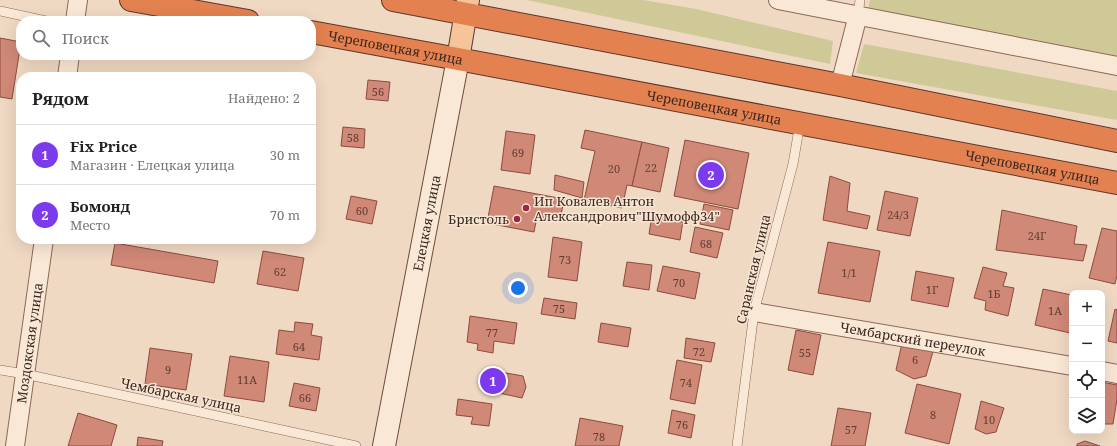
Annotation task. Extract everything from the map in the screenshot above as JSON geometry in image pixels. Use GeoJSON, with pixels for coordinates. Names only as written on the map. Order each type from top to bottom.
{"type":"FeatureCollection","features":[{"type":"Feature","properties":{"kind":"highway"},"geometry":{"type":"LineString","coordinates":[[131,0],[220,16]]}},
{"type":"Feature","properties":{"kind":"highway"},"geometry":{"type":"LineString","coordinates":[[393,0],[467,7],[1117,141]]}},
{"type":"Feature","properties":{"kind":"highway","name":"Череповецкая улица"},"geometry":{"type":"LineString","coordinates":[[316,33],[1117,183]]}},
{"type":"Feature","properties":{"kind":"main road","name":"Елецкая улица"},"geometry":{"type":"LineString","coordinates":[[384,446],[467,7]]}},
{"type":"Feature","properties":{"kind":"street"},"geometry":{"type":"LineString","coordinates":[[76,16],[78,0]]}},
{"type":"Feature","properties":{"kind":"street"},"geometry":{"type":"LineString","coordinates":[[778,0],[859,7],[1117,66]]}},
{"type":"Feature","properties":{"kind":"street"},"geometry":{"type":"LineString","coordinates":[[840,85],[859,7]]}},
{"type":"Feature","properties":{"kind":"street"},"geometry":{"type":"LineString","coordinates":[[68,72],[69,60]]}},
{"type":"Feature","properties":{"kind":"street","name":"Моздокская улица"},"geometry":{"type":"LineString","coordinates":[[14,446],[43,244]]}},
{"type":"Feature","properties":{"kind":"street","name":"Чембарский переулок"},"geometry":{"type":"LineString","coordinates":[[754,312],[1069,365]]}},
{"type":"Feature","properties":{"kind":"street"},"geometry":{"type":"LineString","coordinates":[[1105,372],[1117,374]]}},
{"type":"Feature","properties":{"kind":"lane"},"geometry":{"type":"LineString","coordinates":[[0,11],[23,16]]}},
{"type":"Feature","properties":{"kind":"lane","name":"Саранская улица"},"geometry":{"type":"LineString","coordinates":[[737,446],[754,312],[793,164],[800,124]]}},
{"type":"Feature","properties":{"kind":"lane","name":"Чембарская улица"},"geometry":{"type":"LineString","coordinates":[[0,370],[25,374],[356,446]]}},
{"type":"Feature","properties":{"kind":"shaded area"},"geometry":{"type":"Polygon","coordinates":[[[527,0],[643,0],[696,9],[833,41],[830,64],[527,0]]]}},
{"type":"Feature","properties":{"kind":"shaded area"},"geometry":{"type":"Polygon","coordinates":[[[870,0],[1117,0],[1117,59],[868,10],[870,0]]]}},
{"type":"Feature","properties":{"kind":"shaded area"},"geometry":{"type":"Polygon","coordinates":[[[864,44],[1117,91],[1117,120],[856,73],[864,44]]]}},
{"type":"Feature","properties":{"kind":"building"},"geometry":{"type":"Polygon","coordinates":[[[0,38],[16,41],[16,60],[18,60],[12,99],[0,97],[0,38]]]}},
{"type":"Feature","properties":{"kind":"building"},"geometry":{"type":"Polygon","coordinates":[[[368,80],[390,82],[388,101],[366,99],[368,80]]]}},
{"type":"Feature","properties":{"kind":"building"},"geometry":{"type":"Polygon","coordinates":[[[343,127],[365,129],[364,148],[341,146],[343,127]]]}},
{"type":"Feature","properties":{"kind":"building"},"geometry":{"type":"Polygon","coordinates":[[[585,130],[642,142],[632,186],[627,185],[622,208],[584,200],[595,151],[581,148],[585,130]]]}},
{"type":"Feature","properties":{"kind":"building"},"geometry":{"type":"Polygon","coordinates":[[[506,131],[535,135],[530,174],[501,170],[506,131]]]}},
{"type":"Feature","properties":{"kind":"building"},"geometry":{"type":"Polygon","coordinates":[[[685,140],[749,153],[738,209],[674,196],[685,140]]]}},
{"type":"Feature","properties":{"kind":"building"},"geometry":{"type":"Polygon","coordinates":[[[642,142],[669,148],[660,192],[632,186],[642,142]]]}},
{"type":"Feature","properties":{"kind":"building"},"geometry":{"type":"Polygon","coordinates":[[[555,175],[584,182],[582,198],[554,190],[555,175]]]}},
{"type":"Feature","properties":{"kind":"building"},"geometry":{"type":"Polygon","coordinates":[[[830,176],[850,183],[847,211],[870,216],[867,229],[823,220],[830,176]]]}},
{"type":"Feature","properties":{"kind":"building","name":"Ип Ковалев Антон Александрович\"Шумофф34\""},"geometry":{"type":"Polygon","coordinates":[[[494,186],[564,199],[560,221],[537,217],[534,232],[487,223],[494,186]]]}},
{"type":"Feature","properties":{"kind":"building"},"geometry":{"type":"Polygon","coordinates":[[[885,191],[918,198],[910,236],[877,230],[885,191]]]}},
{"type":"Feature","properties":{"kind":"building"},"geometry":{"type":"Polygon","coordinates":[[[351,196],[377,201],[372,224],[346,219],[351,196]]]}},
{"type":"Feature","properties":{"kind":"building"},"geometry":{"type":"Polygon","coordinates":[[[704,204],[733,210],[729,230],[700,224],[704,204]]]}},
{"type":"Feature","properties":{"kind":"building"},"geometry":{"type":"Polygon","coordinates":[[[1002,210],[1077,226],[1074,244],[1087,245],[1083,261],[996,250],[1002,210]]]}},
{"type":"Feature","properties":{"kind":"building"},"geometry":{"type":"Polygon","coordinates":[[[652,215],[683,221],[680,240],[649,234],[652,215]]]}},
{"type":"Feature","properties":{"kind":"building"},"geometry":{"type":"Polygon","coordinates":[[[695,227],[723,233],[717,258],[690,252],[695,227]]]}},
{"type":"Feature","properties":{"kind":"building"},"geometry":{"type":"Polygon","coordinates":[[[1102,228],[1117,231],[1117,275],[1115,284],[1089,278],[1102,228]]]}},
{"type":"Feature","properties":{"kind":"building"},"geometry":{"type":"Polygon","coordinates":[[[553,237],[582,242],[577,281],[548,277],[553,237]]]}},
{"type":"Feature","properties":{"kind":"building"},"geometry":{"type":"Polygon","coordinates":[[[828,242],[880,251],[870,302],[818,293],[828,242]]]}},
{"type":"Feature","properties":{"kind":"building"},"geometry":{"type":"Polygon","coordinates":[[[115,244],[218,261],[214,283],[111,265],[115,244]]]}},
{"type":"Feature","properties":{"kind":"building"},"geometry":{"type":"Polygon","coordinates":[[[263,251],[304,258],[298,291],[257,284],[263,251]]]}},
{"type":"Feature","properties":{"kind":"building"},"geometry":{"type":"Polygon","coordinates":[[[627,262],[652,265],[649,290],[623,286],[627,262]]]}},
{"type":"Feature","properties":{"kind":"building"},"geometry":{"type":"Polygon","coordinates":[[[663,266],[700,273],[695,299],[657,291],[663,266]]]}},
{"type":"Feature","properties":{"kind":"building"},"geometry":{"type":"Polygon","coordinates":[[[983,267],[1007,273],[1003,286],[1014,288],[1008,316],[985,310],[986,301],[974,298],[983,267]]]}},
{"type":"Feature","properties":{"kind":"building"},"geometry":{"type":"Polygon","coordinates":[[[916,271],[954,278],[948,307],[911,300],[916,271]]]}},
{"type":"Feature","properties":{"kind":"building"},"geometry":{"type":"Polygon","coordinates":[[[1043,289],[1069,294],[1069,333],[1035,325],[1043,289]]]}},
{"type":"Feature","properties":{"kind":"building"},"geometry":{"type":"Polygon","coordinates":[[[544,298],[577,303],[575,319],[541,314],[544,298]]]}},
{"type":"Feature","properties":{"kind":"building"},"geometry":{"type":"Polygon","coordinates":[[[1115,309],[1117,310],[1117,343],[1108,341],[1115,309]]]}},
{"type":"Feature","properties":{"kind":"building"},"geometry":{"type":"Polygon","coordinates":[[[470,316],[517,323],[514,344],[494,341],[493,353],[477,350],[478,344],[467,342],[470,316]]]}},
{"type":"Feature","properties":{"kind":"building"},"geometry":{"type":"Polygon","coordinates":[[[295,322],[313,324],[311,335],[322,337],[319,360],[276,354],[279,330],[294,332],[295,322]]]}},
{"type":"Feature","properties":{"kind":"building"},"geometry":{"type":"Polygon","coordinates":[[[601,323],[631,328],[628,347],[598,342],[601,323]]]}},
{"type":"Feature","properties":{"kind":"building"},"geometry":{"type":"Polygon","coordinates":[[[796,330],[821,335],[813,375],[788,370],[796,330]]]}},
{"type":"Feature","properties":{"kind":"building"},"geometry":{"type":"Polygon","coordinates":[[[686,338],[715,343],[711,362],[684,358],[686,338]]]}},
{"type":"Feature","properties":{"kind":"building"},"geometry":{"type":"Polygon","coordinates":[[[902,343],[934,348],[926,376],[914,379],[896,370],[902,343]]]}},
{"type":"Feature","properties":{"kind":"building"},"geometry":{"type":"Polygon","coordinates":[[[150,348],[192,354],[186,390],[145,384],[150,348]]]}},
{"type":"Feature","properties":{"kind":"building"},"geometry":{"type":"Polygon","coordinates":[[[230,356],[269,362],[264,402],[224,396],[230,356]]]}},
{"type":"Feature","properties":{"kind":"building"},"geometry":{"type":"Polygon","coordinates":[[[677,360],[702,365],[695,404],[670,399],[677,360]]]}},
{"type":"Feature","properties":{"kind":"building"},"geometry":{"type":"Polygon","coordinates":[[[489,370],[523,376],[526,387],[522,398],[485,390],[489,370]]]}},
{"type":"Feature","properties":{"kind":"building"},"geometry":{"type":"Polygon","coordinates":[[[294,383],[320,388],[316,411],[289,406],[294,383]]]}},
{"type":"Feature","properties":{"kind":"building"},"geometry":{"type":"Polygon","coordinates":[[[1105,383],[1117,385],[1117,399],[1113,424],[1105,424],[1105,383]]]}},
{"type":"Feature","properties":{"kind":"building"},"geometry":{"type":"Polygon","coordinates":[[[917,384],[961,394],[949,444],[905,433],[917,384]]]}},
{"type":"Feature","properties":{"kind":"building"},"geometry":{"type":"Polygon","coordinates":[[[458,399],[492,404],[489,426],[471,424],[473,417],[456,415],[458,399]]]}},
{"type":"Feature","properties":{"kind":"building"},"geometry":{"type":"Polygon","coordinates":[[[981,401],[1004,408],[996,432],[986,434],[975,429],[981,401]]]}},
{"type":"Feature","properties":{"kind":"building"},"geometry":{"type":"Polygon","coordinates":[[[838,408],[871,413],[865,446],[831,446],[838,408]]]}},
{"type":"Feature","properties":{"kind":"building"},"geometry":{"type":"Polygon","coordinates":[[[672,410],[695,415],[691,438],[668,433],[672,410]]]}},
{"type":"Feature","properties":{"kind":"building"},"geometry":{"type":"Polygon","coordinates":[[[78,413],[117,425],[111,446],[68,446],[78,413]]]}},
{"type":"Feature","properties":{"kind":"building"},"geometry":{"type":"Polygon","coordinates":[[[580,418],[623,426],[619,446],[575,446],[580,418]]]}},
{"type":"Feature","properties":{"kind":"building"},"geometry":{"type":"Polygon","coordinates":[[[138,437],[163,441],[162,446],[137,446],[138,437]]]}},
{"type":"Feature","properties":{"kind":"building"},"geometry":{"type":"Polygon","coordinates":[[[1085,441],[1100,446],[1077,446],[1077,444],[1085,441]]]}},
{"type":"Feature","properties":{"kind":"place","name":"Бомонд"},"geometry":{"type":"Point","coordinates":[711,175]}},
{"type":"Feature","properties":{"kind":"place","name":"Ип Ковалев Антон Александрович\"Шумофф34\""},"geometry":{"type":"Point","coordinates":[526,208]}},
{"type":"Feature","properties":{"kind":"place","name":"Бристоль"},"geometry":{"type":"Point","coordinates":[517,219]}},
{"type":"Feature","properties":{"kind":"place","name":"Fix Price"},"geometry":{"type":"Point","coordinates":[493,381]}}]}
